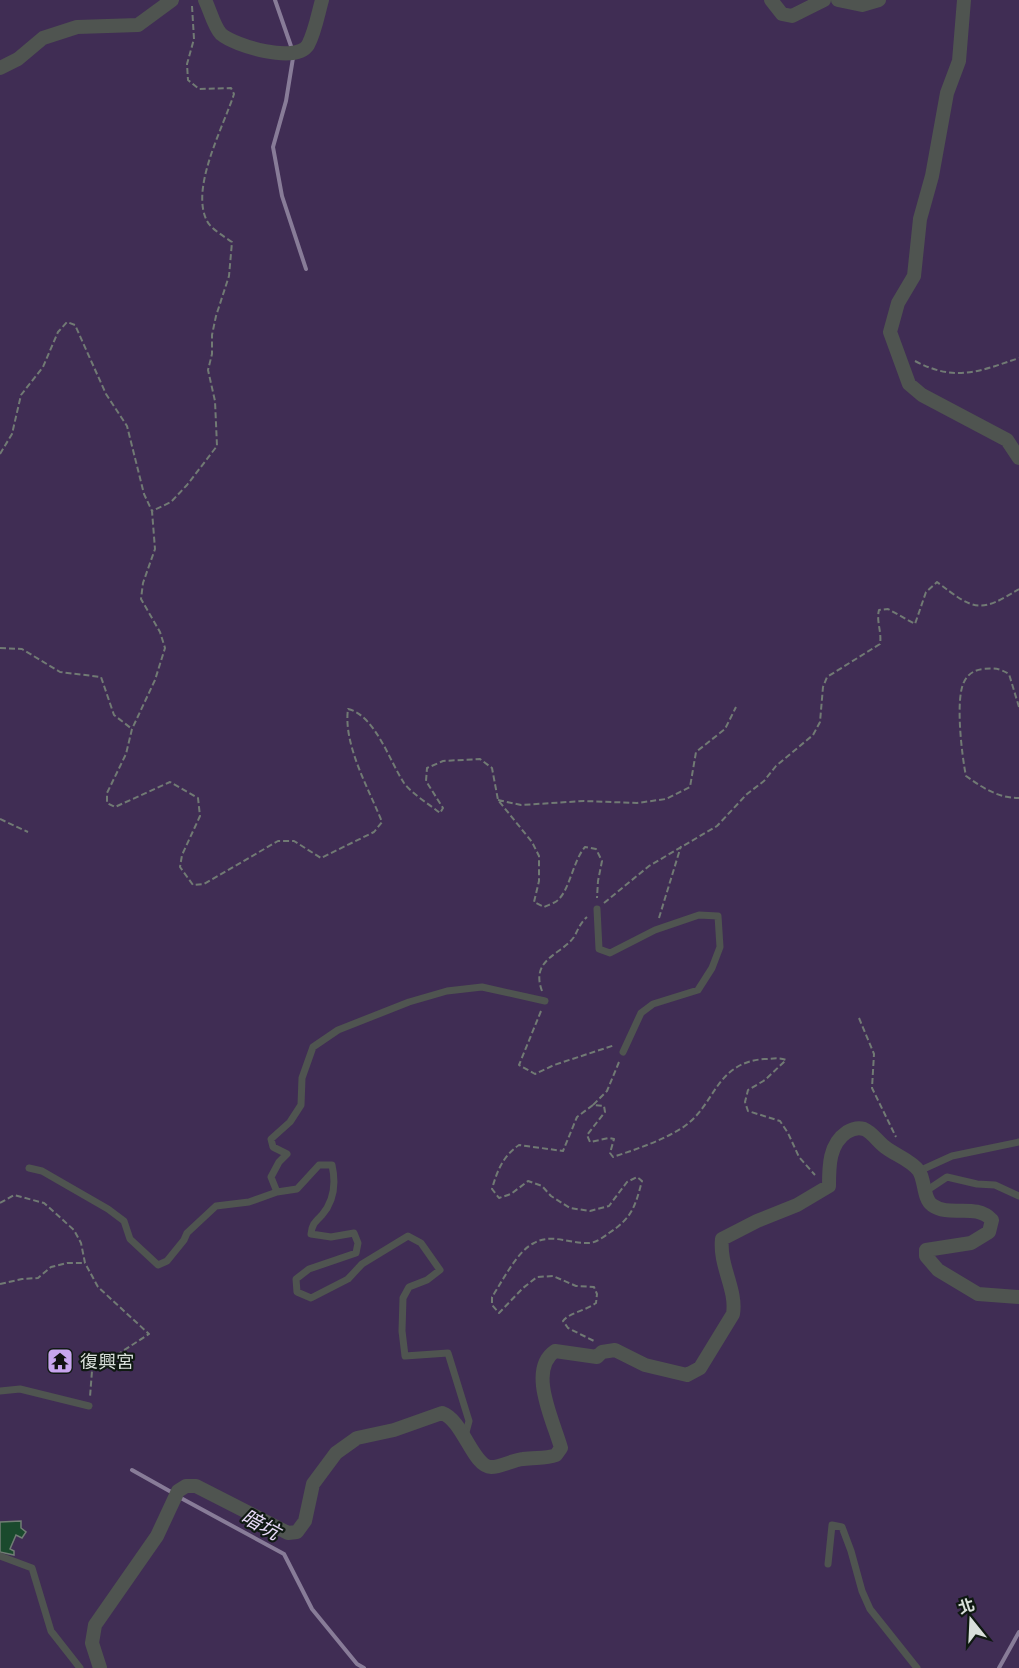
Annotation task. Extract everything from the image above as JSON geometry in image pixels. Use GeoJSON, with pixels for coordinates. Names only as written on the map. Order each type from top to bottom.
{"type":"FeatureCollection","features":[{"type":"Feature","properties":{"kind":"street"},"geometry":{"type":"LineString","coordinates":[[0,68],[18,59],[43,38],[76,27],[138,25],[172,0]]}},
{"type":"Feature","properties":{"kind":"street"},"geometry":{"type":"LineString","coordinates":[[205,0],[220,33],[237,44],[283,54],[298,53],[307,46],[322,0]]}},
{"type":"Feature","properties":{"kind":"street"},"geometry":{"type":"LineString","coordinates":[[771,0],[782,14],[792,16],[824,0]]}},
{"type":"Feature","properties":{"kind":"street"},"geometry":{"type":"LineString","coordinates":[[838,0],[862,5],[879,0]]}},
{"type":"Feature","properties":{"kind":"street"},"geometry":{"type":"LineString","coordinates":[[964,0],[959,61],[947,93],[932,176],[920,219],[914,276],[898,303],[890,332],[909,384],[922,395],[1007,440],[1019,458]]}},
{"type":"Feature","properties":{"kind":"street"},"geometry":{"type":"LineString","coordinates":[[100,1668],[92,1643],[95,1625],[156,1536],[178,1491],[186,1486],[196,1486],[288,1533],[297,1532],[305,1521],[313,1484],[336,1453],[357,1438],[394,1430],[442,1413],[449,1416],[465,1436],[481,1464],[490,1467],[522,1459],[546,1458],[556,1455],[561,1448],[549,1413],[542,1378],[543,1366],[549,1355],[555,1351],[597,1357],[602,1352],[615,1350],[645,1365],[687,1375],[700,1368],[733,1314],[735,1304],[724,1267],[722,1239],[757,1221],[797,1205],[829,1186],[831,1153],[840,1137],[853,1128],[865,1129],[885,1148],[908,1161],[919,1171],[929,1202],[940,1210],[973,1210],[986,1214],[992,1220],[989,1232],[971,1243],[926,1250],[926,1256],[938,1270],[978,1294],[1019,1297]]}},
{"type":"Feature","properties":{"kind":"lane"},"geometry":{"type":"LineString","coordinates":[[597,909],[599,949],[610,953],[655,930],[699,915],[718,916],[720,947],[712,968],[698,990],[653,1004],[641,1013],[624,1052]]}},
{"type":"Feature","properties":{"kind":"lane"},"geometry":{"type":"LineString","coordinates":[[277,1192],[271,1177],[279,1162],[287,1154],[273,1147],[271,1139],[290,1122],[301,1105],[302,1078],[313,1047],[338,1030],[409,1002],[447,991],[482,987],[545,1001]]}},
{"type":"Feature","properties":{"kind":"lane"},"geometry":{"type":"LineString","coordinates":[[919,1171],[952,1156],[1019,1142]]}},
{"type":"Feature","properties":{"kind":"lane"},"geometry":{"type":"LineString","coordinates":[[29,1168],[42,1171],[108,1209],[124,1221],[130,1239],[158,1265],[166,1261],[184,1240],[187,1233],[216,1206],[249,1202],[277,1192],[297,1189],[319,1165],[332,1165],[335,1180],[329,1205],[312,1224],[311,1234],[331,1237],[354,1233],[358,1243],[356,1253],[309,1269],[296,1279],[297,1292],[311,1298],[348,1279],[362,1264],[408,1236],[421,1243],[440,1270],[427,1280],[409,1287],[402,1299],[405,1356],[448,1353],[469,1422],[465,1436]]}},
{"type":"Feature","properties":{"kind":"lane"},"geometry":{"type":"LineString","coordinates":[[926,1191],[947,1177],[977,1184],[995,1185],[1019,1196]]}},
{"type":"Feature","properties":{"kind":"lane"},"geometry":{"type":"LineString","coordinates":[[0,1391],[20,1389],[89,1406]]}},
{"type":"Feature","properties":{"kind":"lane"},"geometry":{"type":"LineString","coordinates":[[828,1564],[832,1525],[842,1527],[862,1592],[870,1609],[917,1668]]}},
{"type":"Feature","properties":{"kind":"lane"},"geometry":{"type":"LineString","coordinates":[[0,1556],[32,1568],[51,1631],[80,1668]]}},
{"type":"Feature","properties":{"kind":"path"},"geometry":{"type":"LineString","coordinates":[[152,511],[171,502],[217,446],[215,401],[208,370],[216,316],[229,276],[232,242],[208,223],[203,207],[204,184],[211,157],[234,94],[231,88],[199,89],[188,80],[187,64],[194,39],[191,0]]}},
{"type":"Feature","properties":{"kind":"path"},"geometry":{"type":"LineString","coordinates":[[0,454],[12,434],[21,395],[43,367],[58,332],[67,322],[75,325],[106,394],[127,426],[144,494],[152,511],[155,549],[143,583],[141,599],[160,632],[165,648],[155,680],[132,729],[126,754],[107,793],[107,803],[115,807],[170,782],[198,798],[200,816],[182,855],[180,867],[194,885],[204,884],[279,841],[294,841],[321,858],[374,832],[382,822],[361,773],[346,723],[348,709],[357,711],[384,743],[405,785],[440,813],[443,808],[426,782],[427,768],[442,761],[480,759],[492,768],[498,800],[532,842],[538,856],[539,881],[534,902],[544,907],[558,900],[572,873],[578,854],[585,847],[596,849],[602,861],[598,881],[597,909]]}},
{"type":"Feature","properties":{"kind":"path"},"geometry":{"type":"LineString","coordinates":[[896,351],[933,370],[949,374],[976,371],[1019,358]]}},
{"type":"Feature","properties":{"kind":"path"},"geometry":{"type":"LineString","coordinates":[[602,1352],[597,1342],[568,1328],[563,1322],[567,1316],[587,1310],[596,1303],[597,1294],[594,1287],[576,1286],[553,1276],[537,1277],[499,1313],[492,1305],[492,1297],[522,1252],[534,1242],[549,1238],[590,1244],[627,1221],[638,1197],[642,1180],[637,1177],[627,1182],[609,1206],[590,1211],[570,1208],[551,1196],[542,1186],[528,1181],[512,1194],[499,1198],[492,1189],[498,1168],[519,1145],[562,1151],[577,1117],[607,1091],[624,1052],[617,1044],[554,1065],[536,1074],[519,1065],[545,1001],[540,985],[547,959],[573,939],[582,921],[649,866],[717,826],[747,794],[764,781],[776,766],[813,735],[820,722],[823,687],[827,677],[880,644],[881,636],[877,618],[879,609],[888,609],[915,624],[926,592],[937,582],[963,602],[984,606],[1000,601],[1019,589]]}},
{"type":"Feature","properties":{"kind":"path"},"geometry":{"type":"LineString","coordinates":[[0,648],[22,649],[60,672],[101,677],[114,715],[132,729]]}},
{"type":"Feature","properties":{"kind":"path"},"geometry":{"type":"LineString","coordinates":[[1019,707],[1010,674],[998,668],[976,670],[963,683],[961,730],[966,776],[984,789],[1007,798],[1019,798]]}},
{"type":"Feature","properties":{"kind":"path"},"geometry":{"type":"LineString","coordinates":[[498,800],[522,806],[584,801],[637,803],[666,799],[690,787],[696,752],[725,729],[736,707]]}},
{"type":"Feature","properties":{"kind":"path"},"geometry":{"type":"LineString","coordinates":[[0,819],[27,831]]}},
{"type":"Feature","properties":{"kind":"path"},"geometry":{"type":"LineString","coordinates":[[655,930],[681,846]]}},
{"type":"Feature","properties":{"kind":"path"},"geometry":{"type":"LineString","coordinates":[[859,1018],[874,1054],[872,1088],[898,1142]]}},
{"type":"Feature","properties":{"kind":"path"},"geometry":{"type":"LineString","coordinates":[[592,1105],[604,1106],[605,1112],[587,1135],[590,1142],[614,1139],[610,1153],[614,1157],[647,1146],[682,1128],[698,1115],[721,1079],[740,1066],[758,1060],[782,1058],[786,1060],[765,1080],[747,1090],[745,1102],[748,1111],[780,1121],[799,1157],[816,1176],[829,1186]]}},
{"type":"Feature","properties":{"kind":"path"},"geometry":{"type":"LineString","coordinates":[[0,1203],[14,1195],[44,1203],[74,1230],[81,1243],[85,1263],[98,1287],[149,1334],[92,1371],[89,1406]]}},
{"type":"Feature","properties":{"kind":"path"},"geometry":{"type":"LineString","coordinates":[[0,1284],[22,1278],[38,1278],[51,1267],[67,1263],[85,1263]]}},
{"type":"Feature","properties":{"kind":"shaded area"},"geometry":{"type":"Polygon","coordinates":[[[0,0],[1019,0],[1019,1668],[0,1668],[0,0]]]}},
{"type":"Feature","properties":{"kind":"building"},"geometry":{"type":"Polygon","coordinates":[[[21,1521],[21,1528],[26,1532],[22,1538],[16,1535],[10,1549],[14,1551],[14,1555],[0,1552],[0,1522],[21,1521]]]}},
{"type":"Feature","properties":{"kind":"waterway"},"geometry":{"type":"LineString","coordinates":[[275,0],[292,49]]}},
{"type":"Feature","properties":{"kind":"waterway"},"geometry":{"type":"LineString","coordinates":[[293,58],[286,101],[273,147],[282,196],[306,269]]}},
{"type":"Feature","properties":{"kind":"waterway","name":"暗坑"},"geometry":{"type":"LineString","coordinates":[[132,1470],[173,1493]]}},
{"type":"Feature","properties":{"kind":"waterway","name":"暗坑"},"geometry":{"type":"LineString","coordinates":[[179,1497],[284,1554],[312,1609],[357,1664],[364,1668]]}},
{"type":"Feature","properties":{"kind":"waterway"},"geometry":{"type":"LineString","coordinates":[[999,1668],[1019,1632]]}},
{"type":"Feature","properties":{"kind":"place","name":"復興宮"},"geometry":{"type":"Point","coordinates":[60,1361]}}]}
